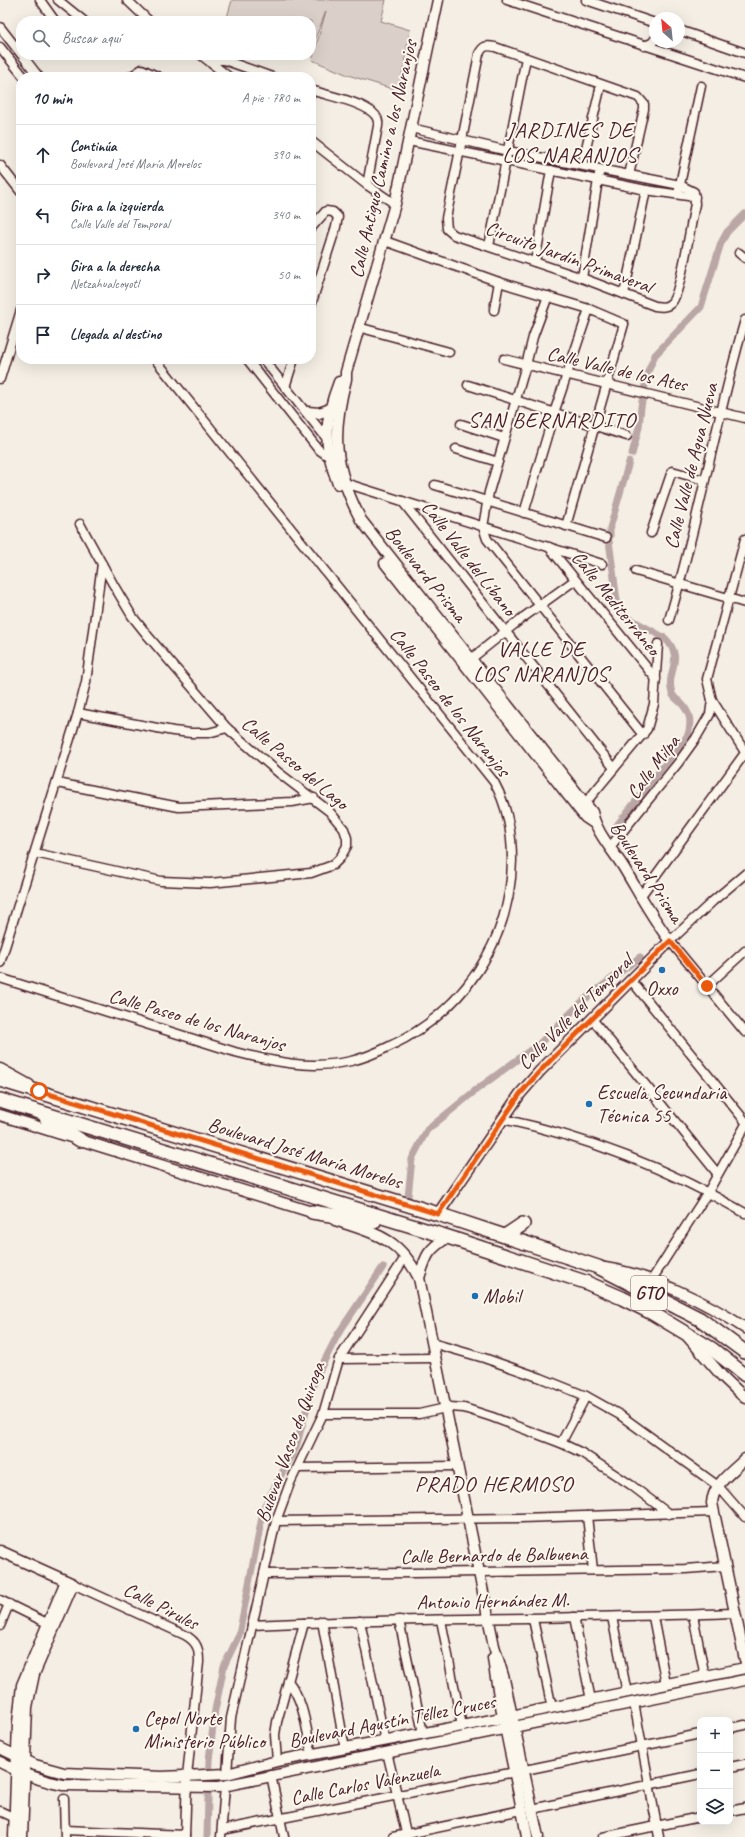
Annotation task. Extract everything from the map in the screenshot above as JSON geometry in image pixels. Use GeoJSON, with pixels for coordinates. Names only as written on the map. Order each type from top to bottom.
{"type":"FeatureCollection","features":[{"type":"Feature","properties":{"kind":"main road","name":"Boulevard José María Morelos"},"geometry":{"type":"LineString","coordinates":[[0,1080],[352,1189],[438,1214],[598,1267]]}},
{"type":"Feature","properties":{"kind":"main road","name":"Boulevard José María Morelos"},"geometry":{"type":"LineString","coordinates":[[0,1100],[448,1237],[602,1289],[652,1313],[712,1350],[745,1374]]}},
{"type":"Feature","properties":{"kind":"main road"},"geometry":{"type":"LineString","coordinates":[[32,1110],[80,1140]]}},
{"type":"Feature","properties":{"kind":"main road"},"geometry":{"type":"LineString","coordinates":[[312,1212],[420,1229]]}},
{"type":"Feature","properties":{"kind":"main road"},"geometry":{"type":"LineString","coordinates":[[505,1236],[523,1224]]}},
{"type":"Feature","properties":{"kind":"main road","name":"GTO"},"geometry":{"type":"LineString","coordinates":[[598,1267],[700,1319],[745,1352]]}},
{"type":"Feature","properties":{"kind":"street"},"geometry":{"type":"LineString","coordinates":[[40,0],[51,16]]}},
{"type":"Feature","properties":{"kind":"street"},"geometry":{"type":"LineString","coordinates":[[58,0],[78,16]]}},
{"type":"Feature","properties":{"kind":"street","name":"Calle Antiguo Camino a los Naranjos"},"geometry":{"type":"LineString","coordinates":[[334,459],[337,446],[337,426],[346,372],[395,204],[438,0]]}},
{"type":"Feature","properties":{"kind":"street"},"geometry":{"type":"LineString","coordinates":[[507,0],[745,78]]}},
{"type":"Feature","properties":{"kind":"street"},"geometry":{"type":"LineString","coordinates":[[130,1],[144,16]]}},
{"type":"Feature","properties":{"kind":"street"},"geometry":{"type":"LineString","coordinates":[[591,1],[649,21]]}},
{"type":"Feature","properties":{"kind":"street"},"geometry":{"type":"LineString","coordinates":[[0,27],[16,47]]}},
{"type":"Feature","properties":{"kind":"street"},"geometry":{"type":"LineString","coordinates":[[685,32],[745,53]]}},
{"type":"Feature","properties":{"kind":"street"},"geometry":{"type":"LineString","coordinates":[[644,46],[649,44]]}},
{"type":"Feature","properties":{"kind":"street"},"geometry":{"type":"LineString","coordinates":[[0,46],[20,72]]}},
{"type":"Feature","properties":{"kind":"street"},"geometry":{"type":"LineString","coordinates":[[459,151],[479,54],[485,46],[495,46],[638,97],[644,104],[629,175]]}},
{"type":"Feature","properties":{"kind":"street"},"geometry":{"type":"LineString","coordinates":[[489,246],[526,58]]}},
{"type":"Feature","properties":{"kind":"street"},"geometry":{"type":"LineString","coordinates":[[26,60],[35,72]]}},
{"type":"Feature","properties":{"kind":"street"},"geometry":{"type":"LineString","coordinates":[[207,60],[222,72]]}},
{"type":"Feature","properties":{"kind":"street"},"geometry":{"type":"LineString","coordinates":[[212,64],[219,60]]}},
{"type":"Feature","properties":{"kind":"street"},"geometry":{"type":"LineString","coordinates":[[224,60],[258,72]]}},
{"type":"Feature","properties":{"kind":"street"},"geometry":{"type":"LineString","coordinates":[[138,72],[142,69],[146,69],[151,72]]}},
{"type":"Feature","properties":{"kind":"street"},"geometry":{"type":"LineString","coordinates":[[582,165],[601,85]]}},
{"type":"Feature","properties":{"kind":"street"},"geometry":{"type":"LineString","coordinates":[[677,195],[701,86]]}},
{"type":"Feature","properties":{"kind":"street"},"geometry":{"type":"LineString","coordinates":[[316,92],[358,105],[373,112],[376,116],[378,126],[367,185]]}},
{"type":"Feature","properties":{"kind":"street"},"geometry":{"type":"LineString","coordinates":[[411,128],[508,151],[680,185],[695,195]]}},
{"type":"Feature","properties":{"kind":"street"},"geometry":{"type":"LineString","coordinates":[[409,141],[646,190],[677,195],[695,195]]}},
{"type":"Feature","properties":{"kind":"street"},"geometry":{"type":"LineString","coordinates":[[316,145],[367,185],[395,204]]}},
{"type":"Feature","properties":{"kind":"street","name":"Circuito Jardín Primaveral"},"geometry":{"type":"LineString","coordinates":[[459,151],[446,218],[447,229],[454,235],[582,278],[655,306],[665,307],[670,304],[677,291],[695,195]]}},
{"type":"Feature","properties":{"kind":"street"},"geometry":{"type":"LineString","coordinates":[[0,164],[16,185]]}},
{"type":"Feature","properties":{"kind":"street"},"geometry":{"type":"LineString","coordinates":[[582,278],[600,169]]}},
{"type":"Feature","properties":{"kind":"street"},"geometry":{"type":"LineString","coordinates":[[535,262],[551,170]]}},
{"type":"Feature","properties":{"kind":"street"},"geometry":{"type":"LineString","coordinates":[[624,294],[646,190]]}},
{"type":"Feature","properties":{"kind":"street"},"geometry":{"type":"LineString","coordinates":[[316,222],[326,211],[333,212],[338,217],[316,289]]}},
{"type":"Feature","properties":{"kind":"street"},"geometry":{"type":"LineString","coordinates":[[385,241],[499,282],[589,309],[624,324],[593,426],[566,526]]}},
{"type":"Feature","properties":{"kind":"street"},"geometry":{"type":"LineString","coordinates":[[494,310],[499,282]]}},
{"type":"Feature","properties":{"kind":"street"},"geometry":{"type":"LineString","coordinates":[[548,296],[533,337],[504,438],[488,500],[483,527],[487,538],[643,735]]}},
{"type":"Feature","properties":{"kind":"street"},"geometry":{"type":"LineString","coordinates":[[524,513],[554,412],[568,376],[589,309]]}},
{"type":"Feature","properties":{"kind":"street","name":"Calle Valle de Agua Nueva"},"geometry":{"type":"LineString","coordinates":[[669,620],[691,542],[704,480],[745,320]]}},
{"type":"Feature","properties":{"kind":"street"},"geometry":{"type":"LineString","coordinates":[[0,379],[16,326]]}},
{"type":"Feature","properties":{"kind":"street"},"geometry":{"type":"LineString","coordinates":[[358,327],[449,352]]}},
{"type":"Feature","properties":{"kind":"street","name":"Calle Valle de los Ates"},"geometry":{"type":"LineString","coordinates":[[504,359],[568,376],[629,389],[745,418]]}},
{"type":"Feature","properties":{"kind":"street","name":"Calle Paseo de los Naranjos"},"geometry":{"type":"LineString","coordinates":[[0,978],[235,1052],[273,1062],[302,1066],[327,1065],[352,1061],[377,1053],[406,1039],[430,1023],[450,1006],[470,983],[488,956],[500,931],[508,901],[512,872],[512,840],[508,816],[502,797],[494,782],[159,364]]}},
{"type":"Feature","properties":{"kind":"street","name":"Boulevard Prisma"},"geometry":{"type":"LineString","coordinates":[[252,364],[318,449],[334,459],[361,520],[374,539],[582,806],[586,817],[594,823],[658,926],[670,941]]}},
{"type":"Feature","properties":{"kind":"street"},"geometry":{"type":"LineString","coordinates":[[267,364],[285,387],[308,412],[326,438],[337,446]]}},
{"type":"Feature","properties":{"kind":"street"},"geometry":{"type":"LineString","coordinates":[[285,387],[292,364]]}},
{"type":"Feature","properties":{"kind":"street","name":"Calle Antiguo Camino a los Naranjos"},"geometry":{"type":"LineString","coordinates":[[334,459],[326,438],[331,409],[341,378],[346,372]]}},
{"type":"Feature","properties":{"kind":"street"},"geometry":{"type":"LineString","coordinates":[[468,385],[516,399],[593,426],[627,436]]}},
{"type":"Feature","properties":{"kind":"street"},"geometry":{"type":"LineString","coordinates":[[308,412],[319,413],[331,409]]}},
{"type":"Feature","properties":{"kind":"street"},"geometry":{"type":"LineString","coordinates":[[461,424],[504,438]]}},
{"type":"Feature","properties":{"kind":"street"},"geometry":{"type":"LineString","coordinates":[[456,449],[498,462]]}},
{"type":"Feature","properties":{"kind":"street","name":"Boulevard Prisma"},"geometry":{"type":"LineString","coordinates":[[334,459],[338,483],[356,524],[386,565],[468,661]]}},
{"type":"Feature","properties":{"kind":"street"},"geometry":{"type":"LineString","coordinates":[[651,533],[672,472],[704,480]]}},
{"type":"Feature","properties":{"kind":"street"},"geometry":{"type":"LineString","coordinates":[[345,483],[602,564]]}},
{"type":"Feature","properties":{"kind":"street"},"geometry":{"type":"LineString","coordinates":[[435,485],[488,500],[524,513],[606,538]]}},
{"type":"Feature","properties":{"kind":"street","name":"Calle Valle del Líbano"},"geometry":{"type":"LineString","coordinates":[[402,501],[614,768]]}},
{"type":"Feature","properties":{"kind":"street","name":"Calle Paseo del Lago"},"geometry":{"type":"LineString","coordinates":[[35,853],[161,881],[210,883],[311,873],[333,865],[340,858],[347,846],[347,838],[341,825],[330,811],[279,773],[227,728],[132,616],[80,524]]}},
{"type":"Feature","properties":{"kind":"street"},"geometry":{"type":"LineString","coordinates":[[640,896],[745,752],[712,700],[707,679],[745,538]]}},
{"type":"Feature","properties":{"kind":"street","name":"Calle Mediterráneo"},"geometry":{"type":"LineString","coordinates":[[549,547],[656,679]]}},
{"type":"Feature","properties":{"kind":"street"},"geometry":{"type":"LineString","coordinates":[[0,963],[78,713],[86,682],[102,564]]}},
{"type":"Feature","properties":{"kind":"street"},"geometry":{"type":"LineString","coordinates":[[636,571],[745,603]]}},
{"type":"Feature","properties":{"kind":"street"},"geometry":{"type":"LineString","coordinates":[[468,661],[575,580]]}},
{"type":"Feature","properties":{"kind":"street"},"geometry":{"type":"LineString","coordinates":[[582,806],[643,735],[652,715],[658,644]]}},
{"type":"Feature","properties":{"kind":"street","name":"Calle Milpa"},"geometry":{"type":"LineString","coordinates":[[610,848],[678,763],[696,738],[710,714],[712,700]]}},
{"type":"Feature","properties":{"kind":"street"},"geometry":{"type":"LineString","coordinates":[[78,713],[185,732],[208,733],[227,728]]}},
{"type":"Feature","properties":{"kind":"street"},"geometry":{"type":"LineString","coordinates":[[56,783],[179,807],[292,802],[314,798]]}},
{"type":"Feature","properties":{"kind":"street","name":"Calle Valle del Temporal"},"geometry":{"type":"LineString","coordinates":[[438,1214],[502,1119],[520,1094],[540,1071],[670,941],[712,901],[745,874]]}},
{"type":"Feature","properties":{"kind":"street"},"geometry":{"type":"LineString","coordinates":[[670,941],[743,1027]]}},
{"type":"Feature","properties":{"kind":"street"},"geometry":{"type":"LineString","coordinates":[[707,986],[745,951]]}},
{"type":"Feature","properties":{"kind":"street"},"geometry":{"type":"LineString","coordinates":[[631,980],[745,1121]]}},
{"type":"Feature","properties":{"kind":"street"},"geometry":{"type":"LineString","coordinates":[[592,1019],[717,1173]]}},
{"type":"Feature","properties":{"kind":"street"},"geometry":{"type":"LineString","coordinates":[[0,1069],[39,1091]]}},
{"type":"Feature","properties":{"kind":"street"},"geometry":{"type":"LineString","coordinates":[[0,1115],[312,1212],[374,1234],[391,1243],[406,1256],[418,1278],[467,1518],[490,1619],[494,1646],[493,1658],[508,1716],[527,1810],[527,1837]]}},
{"type":"Feature","properties":{"kind":"street"},"geometry":{"type":"LineString","coordinates":[[502,1119],[564,1134],[606,1148],[708,1192],[745,1213]]}},
{"type":"Feature","properties":{"kind":"street"},"geometry":{"type":"LineString","coordinates":[[651,1281],[708,1192],[717,1173],[745,1126]]}},
{"type":"Feature","properties":{"kind":"street"},"geometry":{"type":"LineString","coordinates":[[418,1278],[425,1259],[433,1246],[448,1237]]}},
{"type":"Feature","properties":{"kind":"street","name":"Bulevar Vasco de Quiroga"},"geometry":{"type":"LineString","coordinates":[[223,1775],[231,1718],[276,1521],[282,1504],[323,1414],[339,1359],[406,1256]]}},
{"type":"Feature","properties":{"kind":"street"},"geometry":{"type":"LineString","coordinates":[[598,1267],[622,1271],[651,1281],[706,1305],[745,1328]]}},
{"type":"Feature","properties":{"kind":"street"},"geometry":{"type":"LineString","coordinates":[[686,1335],[717,1371],[745,1398]]}},
{"type":"Feature","properties":{"kind":"street"},"geometry":{"type":"LineString","coordinates":[[432,1343],[503,1365],[586,1396],[620,1415],[644,1431],[718,1486],[745,1517]]}},
{"type":"Feature","properties":{"kind":"street"},"geometry":{"type":"LineString","coordinates":[[339,1359],[434,1358]]}},
{"type":"Feature","properties":{"kind":"street"},"geometry":{"type":"LineString","coordinates":[[561,1443],[586,1396]]}},
{"type":"Feature","properties":{"kind":"street"},"geometry":{"type":"LineString","coordinates":[[323,1414],[419,1414],[450,1407],[464,1408],[561,1443],[582,1453],[631,1485],[669,1514]]}},
{"type":"Feature","properties":{"kind":"street"},"geometry":{"type":"LineString","coordinates":[[745,1459],[718,1486],[712,1496],[713,1512],[745,1660]]}},
{"type":"Feature","properties":{"kind":"street"},"geometry":{"type":"LineString","coordinates":[[298,1468],[457,1466]]}},
{"type":"Feature","properties":{"kind":"street"},"geometry":{"type":"LineString","coordinates":[[276,1521],[587,1516],[713,1512]]}},
{"type":"Feature","properties":{"kind":"street"},"geometry":{"type":"LineString","coordinates":[[587,1516],[593,1570]]}},
{"type":"Feature","properties":{"kind":"street","name":"Calle Pirules"},"geometry":{"type":"LineString","coordinates":[[0,1551],[185,1635],[191,1638],[198,1646],[199,1662],[186,1787],[185,1836]]}},
{"type":"Feature","properties":{"kind":"street","name":"Calle Bernardo de Balbuena"},"geometry":{"type":"LineString","coordinates":[[264,1574],[685,1569],[725,1566]]}},
{"type":"Feature","properties":{"kind":"street"},"geometry":{"type":"LineString","coordinates":[[21,1758],[20,1700],[22,1685],[47,1623],[70,1582]]}},
{"type":"Feature","properties":{"kind":"street"},"geometry":{"type":"LineString","coordinates":[[14,1837],[21,1758],[30,1688],[34,1674],[70,1582]]}},
{"type":"Feature","properties":{"kind":"street"},"geometry":{"type":"LineString","coordinates":[[0,1600],[47,1623]]}},
{"type":"Feature","properties":{"kind":"street"},"geometry":{"type":"LineString","coordinates":[[0,1626],[9,1604]]}},
{"type":"Feature","properties":{"kind":"street","name":"Antonio Hernández M."},"geometry":{"type":"LineString","coordinates":[[252,1625],[322,1621],[653,1617],[735,1613]]}},
{"type":"Feature","properties":{"kind":"street"},"geometry":{"type":"LineString","coordinates":[[693,1615],[705,1677]]}},
{"type":"Feature","properties":{"kind":"street"},"geometry":{"type":"LineString","coordinates":[[574,1617],[591,1700]]}},
{"type":"Feature","properties":{"kind":"street"},"geometry":{"type":"LineString","coordinates":[[612,1617],[628,1693]]}},
{"type":"Feature","properties":{"kind":"street"},"geometry":{"type":"LineString","coordinates":[[653,1617],[666,1684]]}},
{"type":"Feature","properties":{"kind":"street"},"geometry":{"type":"LineString","coordinates":[[533,1619],[552,1708]]}},
{"type":"Feature","properties":{"kind":"street"},"geometry":{"type":"LineString","coordinates":[[399,1620],[423,1733]]}},
{"type":"Feature","properties":{"kind":"street"},"geometry":{"type":"LineString","coordinates":[[441,1620],[462,1726]]}},
{"type":"Feature","properties":{"kind":"street"},"geometry":{"type":"LineString","coordinates":[[322,1621],[345,1749]]}},
{"type":"Feature","properties":{"kind":"street"},"geometry":{"type":"LineString","coordinates":[[360,1621],[385,1741]]}},
{"type":"Feature","properties":{"kind":"street"},"geometry":{"type":"LineString","coordinates":[[277,1762],[275,1735],[304,1623]]}},
{"type":"Feature","properties":{"kind":"street","name":"Boulevard Agustín Téllez Cruces"},"geometry":{"type":"LineString","coordinates":[[0,1748],[48,1769],[64,1773],[187,1776],[223,1775],[277,1762],[628,1693],[745,1668]]}},
{"type":"Feature","properties":{"kind":"street","name":"Boulevard Agustín Téllez Cruces"},"geometry":{"type":"LineString","coordinates":[[0,1762],[20,1773],[63,1785],[200,1788],[221,1787],[271,1775],[745,1680]]}},
{"type":"Feature","properties":{"kind":"street"},"geometry":{"type":"LineString","coordinates":[[288,1681],[295,1690],[302,1707],[312,1755]]}},
{"type":"Feature","properties":{"kind":"street"},"geometry":{"type":"LineString","coordinates":[[634,1703],[659,1837]]}},
{"type":"Feature","properties":{"kind":"street"},"geometry":{"type":"LineString","coordinates":[[733,1727],[745,1725]]}},
{"type":"Feature","properties":{"kind":"street","name":"Calle Carlos Valenzuela"},"geometry":{"type":"LineString","coordinates":[[222,1833],[279,1818],[398,1796],[697,1735]]}},
{"type":"Feature","properties":{"kind":"street"},"geometry":{"type":"LineString","coordinates":[[388,1752],[407,1836]]}},
{"type":"Feature","properties":{"kind":"street"},"geometry":{"type":"LineString","coordinates":[[733,1766],[745,1764]]}},
{"type":"Feature","properties":{"kind":"street"},"geometry":{"type":"LineString","coordinates":[[20,1773],[22,1837]]}},
{"type":"Feature","properties":{"kind":"street"},"geometry":{"type":"LineString","coordinates":[[271,1775],[284,1837]]}},
{"type":"Feature","properties":{"kind":"street"},"geometry":{"type":"LineString","coordinates":[[393,1837],[407,1836],[697,1775]]}},
{"type":"Feature","properties":{"kind":"street"},"geometry":{"type":"LineString","coordinates":[[221,1787],[222,1833]]}},
{"type":"Feature","properties":{"kind":"street"},"geometry":{"type":"LineString","coordinates":[[64,1799],[65,1833],[185,1836]]}},
{"type":"Feature","properties":{"kind":"street"},"geometry":{"type":"LineString","coordinates":[[733,1810],[745,1808]]}},
{"type":"Feature","properties":{"kind":"street"},"geometry":{"type":"LineString","coordinates":[[527,1810],[538,1837]]}},
{"type":"Feature","properties":{"kind":"street"},"geometry":{"type":"LineString","coordinates":[[0,1811],[15,1818]]}},
{"type":"Feature","properties":{"kind":"street"},"geometry":{"type":"LineString","coordinates":[[603,1837],[697,1818]]}},
{"type":"Feature","properties":{"kind":"shaded area"},"geometry":{"type":"Polygon","coordinates":[[[232,0],[386,0],[381,21],[410,30],[399,91],[348,75],[312,60],[316,60],[316,46],[326,11],[316,37],[316,16],[227,16],[232,0]]]}},
{"type":"Feature","properties":{"kind":"waterway"},"geometry":{"type":"LineString","coordinates":[[632,454],[639,427],[647,374],[655,355],[701,307],[721,243],[727,232],[745,214]]}},
{"type":"Feature","properties":{"kind":"waterway"},"geometry":{"type":"LineString","coordinates":[[610,536],[610,528],[629,462]]}},
{"type":"Feature","properties":{"kind":"waterway"},"geometry":{"type":"LineString","coordinates":[[609,541],[618,608],[625,616],[665,638],[671,646],[675,659],[671,678],[672,693],[686,709],[690,721],[688,735],[614,829]]}},
{"type":"Feature","properties":{"kind":"waterway"},"geometry":{"type":"LineString","coordinates":[[408,1197],[412,1159],[427,1130],[476,1090],[540,1043],[584,1000],[640,957]]}},
{"type":"Feature","properties":{"kind":"waterway"},"geometry":{"type":"LineString","coordinates":[[207,1837],[209,1760],[215,1710],[224,1666],[239,1635],[264,1507],[296,1447],[315,1379],[338,1334],[383,1267]]}},
{"type":"Feature","properties":{"kind":"place","name":"Oxxo"},"geometry":{"type":"Point","coordinates":[662,970]}},
{"type":"Feature","properties":{"kind":"place","name":"Escuela Secundaria Técnica 55"},"geometry":{"type":"Point","coordinates":[589,1104]}},
{"type":"Feature","properties":{"kind":"place","name":"Mobil"},"geometry":{"type":"Point","coordinates":[475,1296]}},
{"type":"Feature","properties":{"kind":"place","name":"Cepol Norte Ministerio Público"},"geometry":{"type":"Point","coordinates":[136,1729]}},
{"type":"Feature","properties":{"kind":"district","name":"JARDINES DE LOS NARANJOS"},"geometry":{"type":"Point","coordinates":[570,142]}},
{"type":"Feature","properties":{"kind":"district","name":"SAN BERNARDITO"},"geometry":{"type":"Point","coordinates":[552,420]}},
{"type":"Feature","properties":{"kind":"district","name":"VALLE DE LOS NARANJOS"},"geometry":{"type":"Point","coordinates":[541,662]}},
{"type":"Feature","properties":{"kind":"district","name":"PRADO HERMOSO"},"geometry":{"type":"Point","coordinates":[494,1484]}},
{"type":"Feature","properties":{"kind":"route"},"geometry":{"type":"LineString","coordinates":[[39,1091],[359,1191],[438,1214],[520,1094],[540,1071],[670,941],[707,986]]}}]}
